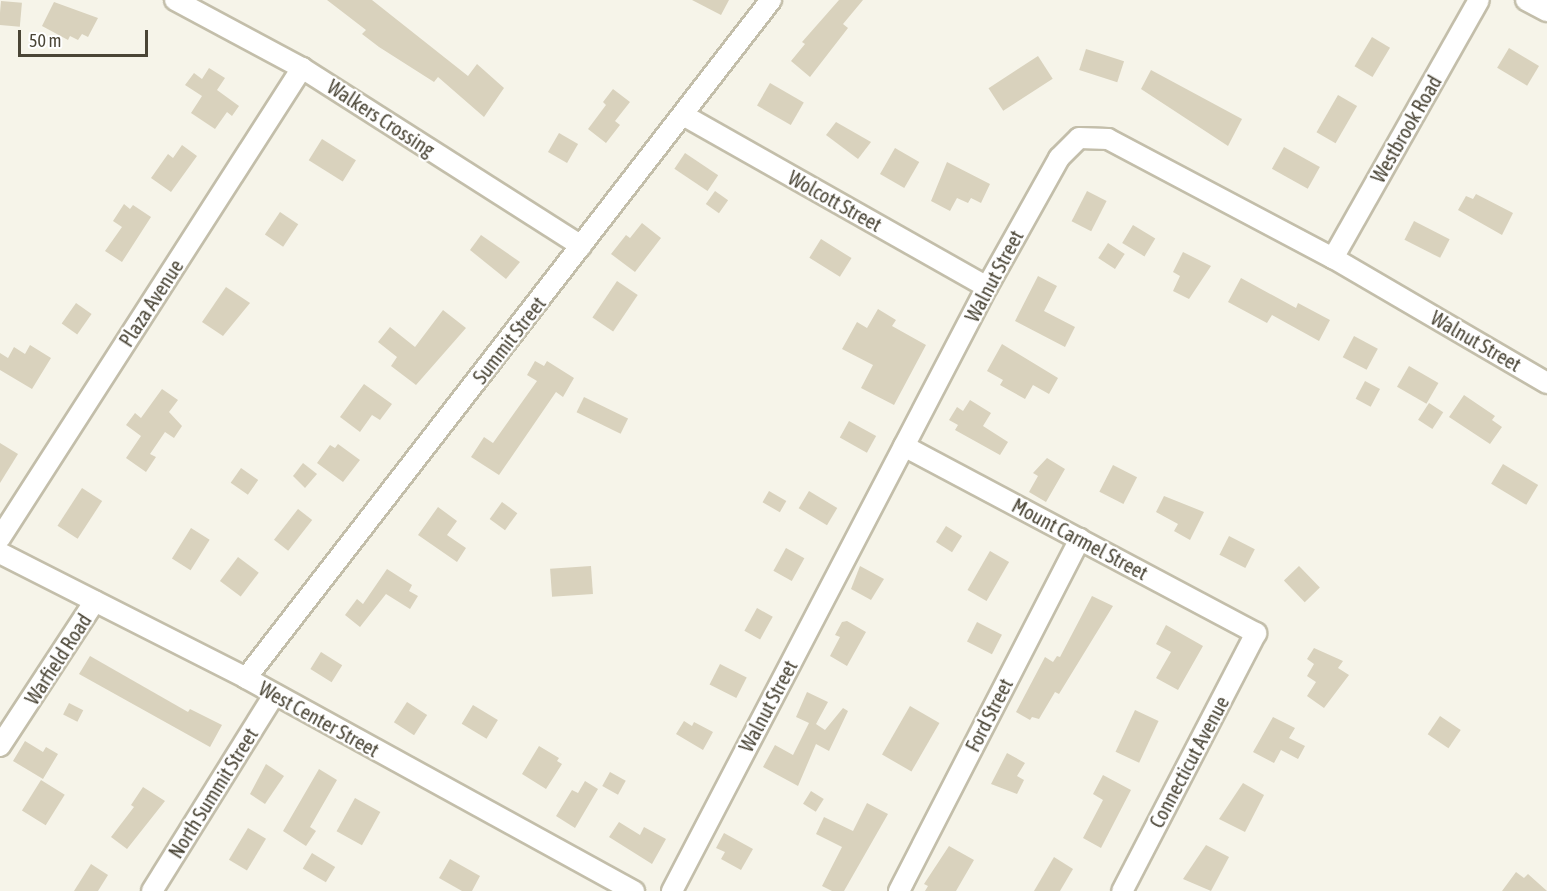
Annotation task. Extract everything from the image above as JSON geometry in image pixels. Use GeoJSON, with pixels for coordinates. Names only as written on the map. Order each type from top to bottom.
{"type":"FeatureCollection","features":[{"type":"Feature","properties":{"kind":"street","name":"Walkers Crossing"},"geometry":{"type":"LineString","coordinates":[[175,0],[302,68],[581,246]]}},
{"type":"Feature","properties":{"kind":"street","name":"Summit Street"},"geometry":{"type":"LineString","coordinates":[[246,678],[771,0]]}},
{"type":"Feature","properties":{"kind":"street","name":"Westbrook Road"},"geometry":{"type":"LineString","coordinates":[[1333,258],[1479,0]]}},
{"type":"Feature","properties":{"kind":"street"},"geometry":{"type":"LineString","coordinates":[[1526,0],[1547,11]]}},
{"type":"Feature","properties":{"kind":"street","name":"Plaza Avenue"},"geometry":{"type":"LineString","coordinates":[[0,538],[302,68]]}},
{"type":"Feature","properties":{"kind":"street","name":"Wolcott Street"},"geometry":{"type":"LineString","coordinates":[[683,115],[987,287]]}},
{"type":"Feature","properties":{"kind":"street","name":"Walnut Street"},"geometry":{"type":"LineString","coordinates":[[672,891],[987,287],[1059,158],[1079,138],[1108,139],[1333,258],[1547,383]]}},
{"type":"Feature","properties":{"kind":"street","name":"Mount Carmel Street"},"geometry":{"type":"LineString","coordinates":[[904,446],[1256,633]]}},
{"type":"Feature","properties":{"kind":"street","name":"Ford Street"},"geometry":{"type":"LineString","coordinates":[[899,891],[1080,538]]}},
{"type":"Feature","properties":{"kind":"street","name":"West Center Street"},"geometry":{"type":"LineString","coordinates":[[0,553],[246,678],[634,891]]}},
{"type":"Feature","properties":{"kind":"street","name":"Warfield Road"},"geometry":{"type":"LineString","coordinates":[[0,746],[95,601]]}},
{"type":"Feature","properties":{"kind":"street","name":"Connecticut Avenue"},"geometry":{"type":"LineString","coordinates":[[1122,891],[1256,633]]}},
{"type":"Feature","properties":{"kind":"street","name":"North Summit Street"},"geometry":{"type":"LineString","coordinates":[[152,891],[274,695]]}},
{"type":"Feature","properties":{"kind":"building"},"geometry":{"type":"Polygon","coordinates":[[[327,0],[372,0],[468,76],[477,64],[504,88],[484,117],[438,77],[434,82],[379,47],[362,34],[366,30],[327,0]]]}},
{"type":"Feature","properties":{"kind":"building"},"geometry":{"type":"Polygon","coordinates":[[[692,0],[729,0],[721,15],[692,0]]]}},
{"type":"Feature","properties":{"kind":"building"},"geometry":{"type":"Polygon","coordinates":[[[839,0],[863,0],[843,24],[848,28],[810,77],[791,61],[805,44],[802,42],[839,0]]]}},
{"type":"Feature","properties":{"kind":"building"},"geometry":{"type":"Polygon","coordinates":[[[1,1],[22,3],[20,27],[0,25],[1,1]]]}},
{"type":"Feature","properties":{"kind":"building"},"geometry":{"type":"Polygon","coordinates":[[[54,2],[98,18],[88,37],[82,34],[78,40],[70,36],[68,40],[42,26],[54,2]]]}},
{"type":"Feature","properties":{"kind":"building"},"geometry":{"type":"Polygon","coordinates":[[[1372,37],[1390,48],[1372,77],[1354,66],[1372,37]]]}},
{"type":"Feature","properties":{"kind":"building"},"geometry":{"type":"Polygon","coordinates":[[[1509,48],[1539,66],[1527,86],[1497,68],[1509,48]]]}},
{"type":"Feature","properties":{"kind":"building"},"geometry":{"type":"Polygon","coordinates":[[[1086,49],[1124,61],[1117,82],[1079,70],[1086,49]]]}},
{"type":"Feature","properties":{"kind":"building"},"geometry":{"type":"Polygon","coordinates":[[[1038,56],[1053,79],[1003,111],[989,88],[1038,56]]]}},
{"type":"Feature","properties":{"kind":"building"},"geometry":{"type":"Polygon","coordinates":[[[209,68],[225,78],[217,90],[239,106],[232,116],[227,112],[215,129],[191,113],[202,96],[185,85],[194,73],[202,79],[209,68]]]}},
{"type":"Feature","properties":{"kind":"building"},"geometry":{"type":"Polygon","coordinates":[[[1151,70],[1242,119],[1228,146],[1141,89],[1151,70]]]}},
{"type":"Feature","properties":{"kind":"building"},"geometry":{"type":"Polygon","coordinates":[[[770,83],[804,102],[791,125],[757,106],[770,83]]]}},
{"type":"Feature","properties":{"kind":"building"},"geometry":{"type":"Polygon","coordinates":[[[613,89],[630,102],[615,121],[620,125],[606,143],[588,129],[606,105],[603,102],[613,89]]]}},
{"type":"Feature","properties":{"kind":"building"},"geometry":{"type":"Polygon","coordinates":[[[1338,95],[1357,106],[1336,143],[1316,132],[1338,95]]]}},
{"type":"Feature","properties":{"kind":"building"},"geometry":{"type":"Polygon","coordinates":[[[836,122],[871,142],[858,159],[826,135],[836,122]]]}},
{"type":"Feature","properties":{"kind":"building"},"geometry":{"type":"Polygon","coordinates":[[[559,133],[578,144],[567,163],[548,152],[559,133]]]}},
{"type":"Feature","properties":{"kind":"building"},"geometry":{"type":"Polygon","coordinates":[[[322,139],[356,160],[343,181],[309,160],[322,139]]]}},
{"type":"Feature","properties":{"kind":"building"},"geometry":{"type":"Polygon","coordinates":[[[182,145],[197,156],[171,192],[151,178],[168,154],[173,158],[182,145]]]}},
{"type":"Feature","properties":{"kind":"building"},"geometry":{"type":"Polygon","coordinates":[[[1284,147],[1320,167],[1308,189],[1272,169],[1284,147]]]}},
{"type":"Feature","properties":{"kind":"building"},"geometry":{"type":"Polygon","coordinates":[[[895,148],[919,162],[904,188],[880,174],[895,148]]]}},
{"type":"Feature","properties":{"kind":"building"},"geometry":{"type":"Polygon","coordinates":[[[685,153],[718,175],[708,191],[674,169],[685,153]]]}},
{"type":"Feature","properties":{"kind":"building"},"geometry":{"type":"Polygon","coordinates":[[[947,162],[990,184],[981,203],[971,198],[968,203],[957,198],[950,211],[931,201],[947,162]]]}},
{"type":"Feature","properties":{"kind":"building"},"geometry":{"type":"Polygon","coordinates":[[[715,191],[728,200],[719,213],[706,204],[715,191]]]}},
{"type":"Feature","properties":{"kind":"building"},"geometry":{"type":"Polygon","coordinates":[[[1087,191],[1107,201],[1091,231],[1072,221],[1087,191]]]}},
{"type":"Feature","properties":{"kind":"building"},"geometry":{"type":"Polygon","coordinates":[[[1476,194],[1513,213],[1502,235],[1458,210],[1466,196],[1473,199],[1476,194]]]}},
{"type":"Feature","properties":{"kind":"building"},"geometry":{"type":"Polygon","coordinates":[[[124,204],[130,209],[133,205],[151,217],[122,262],[105,251],[122,227],[113,221],[124,204]]]}},
{"type":"Feature","properties":{"kind":"building"},"geometry":{"type":"Polygon","coordinates":[[[280,212],[298,224],[283,247],[265,234],[280,212]]]}},
{"type":"Feature","properties":{"kind":"building"},"geometry":{"type":"Polygon","coordinates":[[[1414,221],[1450,239],[1440,258],[1404,240],[1414,221]]]}},
{"type":"Feature","properties":{"kind":"building"},"geometry":{"type":"Polygon","coordinates":[[[642,223],[661,238],[635,272],[611,254],[626,235],[630,238],[642,223]]]}},
{"type":"Feature","properties":{"kind":"building"},"geometry":{"type":"Polygon","coordinates":[[[1133,225],[1155,238],[1144,256],[1122,243],[1133,225]]]}},
{"type":"Feature","properties":{"kind":"building"},"geometry":{"type":"Polygon","coordinates":[[[481,235],[520,262],[506,279],[470,250],[481,235]]]}},
{"type":"Feature","properties":{"kind":"building"},"geometry":{"type":"Polygon","coordinates":[[[821,239],[852,258],[840,277],[809,258],[821,239]]]}},
{"type":"Feature","properties":{"kind":"building"},"geometry":{"type":"Polygon","coordinates":[[[1108,243],[1125,254],[1115,269],[1098,258],[1108,243]]]}},
{"type":"Feature","properties":{"kind":"building"},"geometry":{"type":"Polygon","coordinates":[[[1183,252],[1211,266],[1189,299],[1173,291],[1180,276],[1173,272],[1183,252]]]}},
{"type":"Feature","properties":{"kind":"building"},"geometry":{"type":"Polygon","coordinates":[[[1038,276],[1057,286],[1044,311],[1075,327],[1065,347],[1015,321],[1038,276]]]}},
{"type":"Feature","properties":{"kind":"building"},"geometry":{"type":"Polygon","coordinates":[[[1241,278],[1296,308],[1298,303],[1330,320],[1319,341],[1272,315],[1267,323],[1228,302],[1241,278]]]}},
{"type":"Feature","properties":{"kind":"building"},"geometry":{"type":"Polygon","coordinates":[[[617,281],[638,295],[613,331],[592,317],[617,281]]]}},
{"type":"Feature","properties":{"kind":"building"},"geometry":{"type":"Polygon","coordinates":[[[226,287],[250,303],[223,336],[202,322],[226,287]]]}},
{"type":"Feature","properties":{"kind":"building"},"geometry":{"type":"Polygon","coordinates":[[[76,303],[92,314],[77,334],[62,323],[76,303]]]}},
{"type":"Feature","properties":{"kind":"building"},"geometry":{"type":"Polygon","coordinates":[[[878,309],[896,320],[892,326],[926,345],[894,405],[861,388],[873,365],[842,349],[857,322],[867,328],[878,309]]]}},
{"type":"Feature","properties":{"kind":"building"},"geometry":{"type":"Polygon","coordinates":[[[443,310],[466,328],[416,385],[391,366],[397,357],[378,342],[390,327],[415,347],[443,310]]]}},
{"type":"Feature","properties":{"kind":"building"},"geometry":{"type":"Polygon","coordinates":[[[1354,336],[1378,349],[1367,370],[1343,357],[1354,336]]]}},
{"type":"Feature","properties":{"kind":"building"},"geometry":{"type":"Polygon","coordinates":[[[1002,344],[1058,378],[1049,394],[1033,385],[1025,399],[1000,385],[1003,380],[987,371],[1002,344]]]}},
{"type":"Feature","properties":{"kind":"building"},"geometry":{"type":"Polygon","coordinates":[[[30,345],[51,358],[32,389],[0,370],[0,353],[8,358],[14,347],[25,354],[30,345]]]}},
{"type":"Feature","properties":{"kind":"building"},"geometry":{"type":"Polygon","coordinates":[[[535,361],[544,366],[547,361],[574,378],[563,397],[556,392],[499,475],[471,457],[484,437],[493,443],[537,381],[527,375],[535,361]]]}},
{"type":"Feature","properties":{"kind":"building"},"geometry":{"type":"Polygon","coordinates":[[[1409,366],[1438,383],[1426,404],[1397,387],[1409,366]]]}},
{"type":"Feature","properties":{"kind":"building"},"geometry":{"type":"Polygon","coordinates":[[[1365,381],[1380,389],[1371,407],[1356,399],[1365,381]]]}},
{"type":"Feature","properties":{"kind":"building"},"geometry":{"type":"Polygon","coordinates":[[[364,384],[392,404],[380,420],[372,415],[360,432],[340,417],[364,384]]]}},
{"type":"Feature","properties":{"kind":"building"},"geometry":{"type":"Polygon","coordinates":[[[162,389],[178,400],[169,412],[182,426],[174,438],[165,432],[150,454],[156,457],[146,472],[126,458],[141,436],[126,425],[135,413],[141,418],[162,389]]]}},
{"type":"Feature","properties":{"kind":"building"},"geometry":{"type":"Polygon","coordinates":[[[1464,395],[1495,416],[1492,420],[1502,427],[1490,444],[1449,417],[1464,395]]]}},
{"type":"Feature","properties":{"kind":"building"},"geometry":{"type":"Polygon","coordinates":[[[584,397],[628,418],[621,434],[577,412],[584,397]]]}},
{"type":"Feature","properties":{"kind":"building"},"geometry":{"type":"Polygon","coordinates":[[[970,400],[991,413],[983,426],[1008,442],[1000,455],[955,430],[958,425],[949,420],[957,407],[963,411],[970,400]]]}},
{"type":"Feature","properties":{"kind":"building"},"geometry":{"type":"Polygon","coordinates":[[[1429,403],[1443,412],[1432,429],[1418,420],[1429,403]]]}},
{"type":"Feature","properties":{"kind":"building"},"geometry":{"type":"Polygon","coordinates":[[[849,421],[876,436],[867,453],[840,438],[849,421]]]}},
{"type":"Feature","properties":{"kind":"building"},"geometry":{"type":"Polygon","coordinates":[[[0,443],[18,454],[0,483],[0,443]]]}},
{"type":"Feature","properties":{"kind":"building"},"geometry":{"type":"Polygon","coordinates":[[[338,444],[360,460],[343,482],[317,463],[330,445],[335,448],[338,444]]]}},
{"type":"Feature","properties":{"kind":"building"},"geometry":{"type":"Polygon","coordinates":[[[1047,458],[1065,469],[1046,502],[1029,492],[1038,476],[1033,473],[1047,458]]]}},
{"type":"Feature","properties":{"kind":"building"},"geometry":{"type":"Polygon","coordinates":[[[303,463],[317,474],[305,488],[293,476],[303,463]]]}},
{"type":"Feature","properties":{"kind":"building"},"geometry":{"type":"Polygon","coordinates":[[[1503,464],[1538,485],[1526,505],[1491,484],[1503,464]]]}},
{"type":"Feature","properties":{"kind":"building"},"geometry":{"type":"Polygon","coordinates":[[[1113,465],[1137,477],[1123,504],[1099,492],[1113,465]]]}},
{"type":"Feature","properties":{"kind":"building"},"geometry":{"type":"Polygon","coordinates":[[[241,468],[258,480],[248,495],[231,483],[241,468]]]}},
{"type":"Feature","properties":{"kind":"building"},"geometry":{"type":"Polygon","coordinates":[[[82,488],[102,501],[78,539],[57,526],[82,488]]]}},
{"type":"Feature","properties":{"kind":"building"},"geometry":{"type":"Polygon","coordinates":[[[769,491],[786,501],[780,512],[762,502],[769,491]]]}},
{"type":"Feature","properties":{"kind":"building"},"geometry":{"type":"Polygon","coordinates":[[[809,491],[837,508],[827,525],[799,508],[809,491]]]}},
{"type":"Feature","properties":{"kind":"building"},"geometry":{"type":"Polygon","coordinates":[[[1164,496],[1204,512],[1190,540],[1174,531],[1178,524],[1156,512],[1164,496]]]}},
{"type":"Feature","properties":{"kind":"building"},"geometry":{"type":"Polygon","coordinates":[[[502,502],[517,513],[505,530],[490,519],[502,502]]]}},
{"type":"Feature","properties":{"kind":"building"},"geometry":{"type":"Polygon","coordinates":[[[438,507],[457,521],[447,535],[466,548],[457,562],[418,535],[438,507]]]}},
{"type":"Feature","properties":{"kind":"building"},"geometry":{"type":"Polygon","coordinates":[[[298,509],[312,520],[288,551],[274,540],[298,509]]]}},
{"type":"Feature","properties":{"kind":"building"},"geometry":{"type":"Polygon","coordinates":[[[946,526],[962,536],[952,552],[936,542],[946,526]]]}},
{"type":"Feature","properties":{"kind":"building"},"geometry":{"type":"Polygon","coordinates":[[[191,528],[210,540],[191,570],[172,559],[191,528]]]}},
{"type":"Feature","properties":{"kind":"building"},"geometry":{"type":"Polygon","coordinates":[[[1229,536],[1255,549],[1245,568],[1219,555],[1229,536]]]}},
{"type":"Feature","properties":{"kind":"building"},"geometry":{"type":"Polygon","coordinates":[[[786,548],[804,558],[792,581],[773,571],[786,548]]]}},
{"type":"Feature","properties":{"kind":"building"},"geometry":{"type":"Polygon","coordinates":[[[990,551],[1009,562],[987,601],[968,590],[990,551]]]}},
{"type":"Feature","properties":{"kind":"building"},"geometry":{"type":"Polygon","coordinates":[[[238,557],[259,573],[241,597],[220,581],[238,557]]]}},
{"type":"Feature","properties":{"kind":"building"},"geometry":{"type":"Polygon","coordinates":[[[591,566],[593,594],[552,597],[550,569],[591,566]]]}},
{"type":"Feature","properties":{"kind":"building"},"geometry":{"type":"Polygon","coordinates":[[[860,566],[884,579],[871,600],[851,589],[860,566]]]}},
{"type":"Feature","properties":{"kind":"building"},"geometry":{"type":"Polygon","coordinates":[[[1299,566],[1320,588],[1305,602],[1284,581],[1299,566]]]}},
{"type":"Feature","properties":{"kind":"building"},"geometry":{"type":"Polygon","coordinates":[[[387,569],[412,585],[409,591],[418,596],[410,609],[386,594],[360,627],[345,615],[357,599],[363,604],[387,569]]]}},
{"type":"Feature","properties":{"kind":"building"},"geometry":{"type":"Polygon","coordinates":[[[1092,596],[1113,606],[1059,694],[1055,692],[1039,719],[1032,717],[1030,720],[1016,712],[1045,657],[1053,662],[1057,656],[1060,657],[1092,596]]]}},
{"type":"Feature","properties":{"kind":"building"},"geometry":{"type":"Polygon","coordinates":[[[757,608],[773,617],[760,639],[744,631],[757,608]]]}},
{"type":"Feature","properties":{"kind":"building"},"geometry":{"type":"Polygon","coordinates":[[[847,621],[866,632],[847,666],[830,656],[840,637],[835,635],[842,622],[847,621]]]}},
{"type":"Feature","properties":{"kind":"building"},"geometry":{"type":"Polygon","coordinates":[[[977,622],[1002,635],[992,654],[967,642],[977,622]]]}},
{"type":"Feature","properties":{"kind":"building"},"geometry":{"type":"Polygon","coordinates":[[[1166,625],[1203,646],[1178,690],[1156,678],[1171,652],[1156,644],[1166,625]]]}},
{"type":"Feature","properties":{"kind":"building"},"geometry":{"type":"Polygon","coordinates":[[[1314,648],[1343,661],[1338,668],[1349,675],[1324,708],[1307,696],[1316,682],[1307,676],[1314,664],[1307,659],[1314,648]]]}},
{"type":"Feature","properties":{"kind":"building"},"geometry":{"type":"Polygon","coordinates":[[[321,652],[342,665],[332,682],[310,669],[321,652]]]}},
{"type":"Feature","properties":{"kind":"building"},"geometry":{"type":"Polygon","coordinates":[[[90,656],[188,712],[190,709],[222,725],[210,747],[79,674],[90,656]]]}},
{"type":"Feature","properties":{"kind":"building"},"geometry":{"type":"Polygon","coordinates":[[[720,664],[747,678],[736,698],[710,684],[720,664]]]}},
{"type":"Feature","properties":{"kind":"building"},"geometry":{"type":"Polygon","coordinates":[[[807,692],[828,702],[816,724],[825,730],[843,708],[848,711],[829,751],[816,744],[798,786],[763,767],[775,745],[793,755],[809,723],[796,717],[807,692]]]}},
{"type":"Feature","properties":{"kind":"building"},"geometry":{"type":"Polygon","coordinates":[[[407,702],[427,715],[414,735],[394,722],[407,702]]]}},
{"type":"Feature","properties":{"kind":"building"},"geometry":{"type":"Polygon","coordinates":[[[69,703],[83,710],[77,722],[63,715],[69,703]]]}},
{"type":"Feature","properties":{"kind":"building"},"geometry":{"type":"Polygon","coordinates":[[[473,705],[498,720],[487,739],[462,724],[473,705]]]}},
{"type":"Feature","properties":{"kind":"building"},"geometry":{"type":"Polygon","coordinates":[[[910,706],[939,723],[911,771],[882,754],[910,706]]]}},
{"type":"Feature","properties":{"kind":"building"},"geometry":{"type":"Polygon","coordinates":[[[1135,710],[1159,721],[1139,763],[1116,752],[1135,710]]]}},
{"type":"Feature","properties":{"kind":"building"},"geometry":{"type":"Polygon","coordinates":[[[1440,716],[1461,730],[1448,748],[1428,734],[1440,716]]]}},
{"type":"Feature","properties":{"kind":"building"},"geometry":{"type":"Polygon","coordinates":[[[1273,717],[1295,728],[1289,738],[1305,746],[1298,759],[1281,750],[1274,763],[1253,752],[1273,717]]]}},
{"type":"Feature","properties":{"kind":"building"},"geometry":{"type":"Polygon","coordinates":[[[684,721],[692,726],[694,722],[713,732],[703,750],[676,734],[684,721]]]}},
{"type":"Feature","properties":{"kind":"building"},"geometry":{"type":"Polygon","coordinates":[[[25,741],[43,752],[46,747],[58,754],[43,779],[13,761],[25,741]]]}},
{"type":"Feature","properties":{"kind":"building"},"geometry":{"type":"Polygon","coordinates":[[[539,746],[559,758],[557,761],[562,764],[546,789],[522,774],[539,746]]]}},
{"type":"Feature","properties":{"kind":"building"},"geometry":{"type":"Polygon","coordinates":[[[1007,753],[1025,763],[1017,776],[1024,780],[1017,794],[991,784],[1007,753]]]}},
{"type":"Feature","properties":{"kind":"building"},"geometry":{"type":"Polygon","coordinates":[[[266,764],[284,776],[265,804],[250,794],[266,764]]]}},
{"type":"Feature","properties":{"kind":"building"},"geometry":{"type":"Polygon","coordinates":[[[319,769],[337,780],[310,827],[316,831],[306,846],[283,831],[319,769]]]}},
{"type":"Feature","properties":{"kind":"building"},"geometry":{"type":"Polygon","coordinates":[[[610,772],[626,781],[618,795],[602,786],[610,772]]]}},
{"type":"Feature","properties":{"kind":"building"},"geometry":{"type":"Polygon","coordinates":[[[1103,775],[1131,790],[1101,848],[1083,838],[1103,800],[1093,794],[1103,775]]]}},
{"type":"Feature","properties":{"kind":"building"},"geometry":{"type":"Polygon","coordinates":[[[41,780],[65,795],[46,825],[22,811],[41,780]]]}},
{"type":"Feature","properties":{"kind":"building"},"geometry":{"type":"Polygon","coordinates":[[[585,781],[598,789],[575,828],[556,816],[572,790],[578,793],[585,781]]]}},
{"type":"Feature","properties":{"kind":"building"},"geometry":{"type":"Polygon","coordinates":[[[1243,783],[1264,795],[1245,832],[1219,819],[1243,783]]]}},
{"type":"Feature","properties":{"kind":"building"},"geometry":{"type":"Polygon","coordinates":[[[143,787],[165,801],[127,849],[111,837],[134,807],[131,805],[143,787]]]}},
{"type":"Feature","properties":{"kind":"building"},"geometry":{"type":"Polygon","coordinates":[[[811,791],[824,799],[816,812],[803,804],[811,791]]]}},
{"type":"Feature","properties":{"kind":"building"},"geometry":{"type":"Polygon","coordinates":[[[355,798],[380,812],[362,845],[337,831],[355,798]]]}},
{"type":"Feature","properties":{"kind":"building"},"geometry":{"type":"Polygon","coordinates":[[[867,803],[888,814],[844,891],[832,891],[822,886],[842,847],[816,834],[824,817],[853,831],[867,803]]]}},
{"type":"Feature","properties":{"kind":"building"},"geometry":{"type":"Polygon","coordinates":[[[619,822],[640,835],[644,827],[666,839],[652,864],[609,837],[619,822]]]}},
{"type":"Feature","properties":{"kind":"building"},"geometry":{"type":"Polygon","coordinates":[[[248,828],[266,839],[247,871],[229,860],[248,828]]]}},
{"type":"Feature","properties":{"kind":"building"},"geometry":{"type":"Polygon","coordinates":[[[724,833],[753,849],[741,870],[721,859],[725,852],[716,848],[724,833]]]}},
{"type":"Feature","properties":{"kind":"building"},"geometry":{"type":"Polygon","coordinates":[[[1206,845],[1229,857],[1211,891],[1183,879],[1206,845]]]}},
{"type":"Feature","properties":{"kind":"building"},"geometry":{"type":"Polygon","coordinates":[[[949,846],[974,860],[956,891],[925,891],[928,886],[924,884],[949,846]]]}},
{"type":"Feature","properties":{"kind":"building"},"geometry":{"type":"Polygon","coordinates":[[[312,853],[335,867],[326,882],[303,868],[312,853]]]}},
{"type":"Feature","properties":{"kind":"building"},"geometry":{"type":"Polygon","coordinates":[[[1054,857],[1073,869],[1060,891],[1034,891],[1054,857]]]}},
{"type":"Feature","properties":{"kind":"building"},"geometry":{"type":"Polygon","coordinates":[[[450,859],[480,876],[472,891],[462,891],[439,878],[450,859]]]}},
{"type":"Feature","properties":{"kind":"building"},"geometry":{"type":"Polygon","coordinates":[[[91,864],[108,875],[98,891],[74,891],[91,864]]]}},
{"type":"Feature","properties":{"kind":"building"},"geometry":{"type":"Polygon","coordinates":[[[1516,872],[1524,878],[1528,874],[1547,891],[1502,891],[1516,872]]]}}]}
